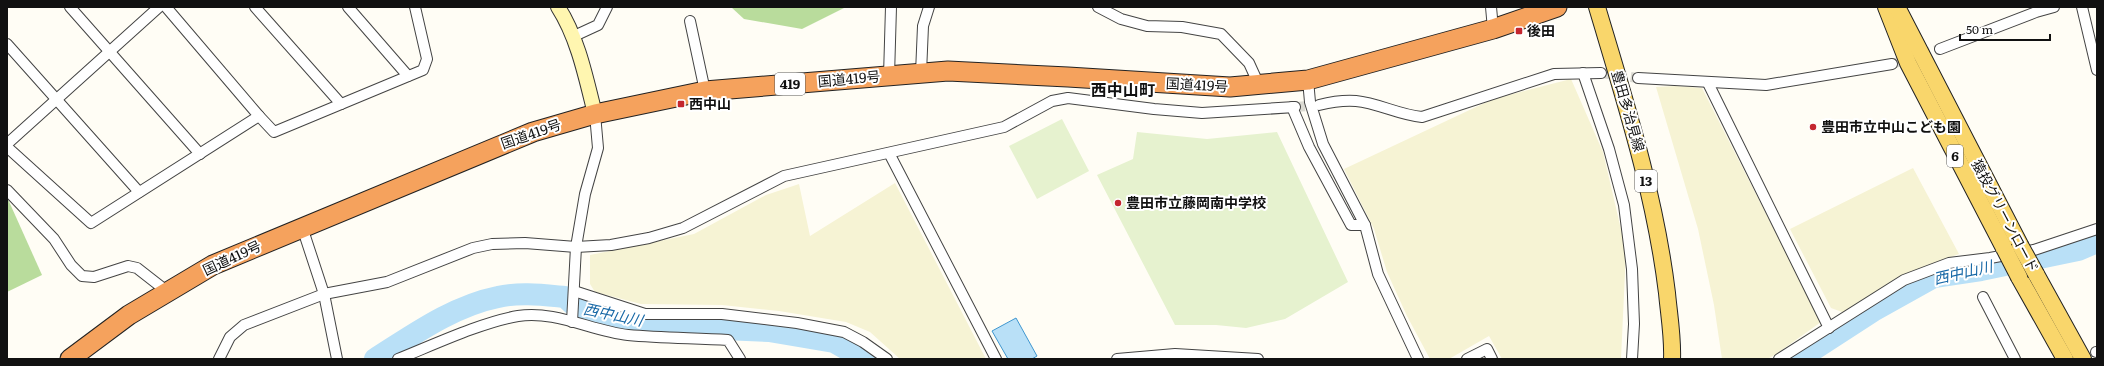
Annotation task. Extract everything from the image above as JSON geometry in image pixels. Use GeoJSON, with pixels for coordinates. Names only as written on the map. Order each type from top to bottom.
{"type":"FeatureCollection","features":[{"type":"Feature","properties":{"kind":"highway","name":"国道419号"},"geometry":{"type":"LineString","coordinates":[[70,359],[129,315],[169,293],[213,265],[533,132],[595,114],[705,91],[948,71],[1230,87],[1308,80],[1493,29],[1557,7]]}},
{"type":"Feature","properties":{"kind":"main road","name":"豊田多治見線"},"geometry":{"type":"LineString","coordinates":[[1596,7],[1636,135],[1661,244],[1672,341],[1672,359]]}},
{"type":"Feature","properties":{"kind":"main road"},"geometry":{"type":"LineString","coordinates":[[1881,7],[1908,63]]}},
{"type":"Feature","properties":{"kind":"main road","name":"猿投グリーンロード"},"geometry":{"type":"LineString","coordinates":[[1886,7],[1908,63],[2019,277],[2065,359]]}},
{"type":"Feature","properties":{"kind":"main road","name":"猿投グリーンロード"},"geometry":{"type":"LineString","coordinates":[[1897,7],[2036,274],[2092,355]]}},
{"type":"Feature","properties":{"kind":"main road"},"geometry":{"type":"LineString","coordinates":[[1900,7],[1916,44]]}},
{"type":"Feature","properties":{"kind":"street"},"geometry":{"type":"LineString","coordinates":[[70,7],[200,154]]}},
{"type":"Feature","properties":{"kind":"street"},"geometry":{"type":"LineString","coordinates":[[7,144],[159,7]]}},
{"type":"Feature","properties":{"kind":"street"},"geometry":{"type":"LineString","coordinates":[[166,7],[274,132],[423,70],[427,59],[416,7]]}},
{"type":"Feature","properties":{"kind":"street"},"geometry":{"type":"LineString","coordinates":[[255,7],[341,104]]}},
{"type":"Feature","properties":{"kind":"street"},"geometry":{"type":"LineString","coordinates":[[348,7],[408,76]]}},
{"type":"Feature","properties":{"kind":"street"},"geometry":{"type":"LineString","coordinates":[[558,7],[566,20],[582,66],[595,114],[598,148],[585,194],[576,246],[572,322]]}},
{"type":"Feature","properties":{"kind":"street"},"geometry":{"type":"LineString","coordinates":[[572,37],[598,25],[607,7]]}},
{"type":"Feature","properties":{"kind":"street"},"geometry":{"type":"LineString","coordinates":[[889,76],[891,7]]}},
{"type":"Feature","properties":{"kind":"street"},"geometry":{"type":"LineString","coordinates":[[921,73],[923,26],[929,7]]}},
{"type":"Feature","properties":{"kind":"street"},"geometry":{"type":"LineString","coordinates":[[1098,7],[1121,20],[1147,26],[1182,27],[1221,34],[1249,63],[1258,85]]}},
{"type":"Feature","properties":{"kind":"street"},"geometry":{"type":"LineString","coordinates":[[1491,7],[1493,29]]}},
{"type":"Feature","properties":{"kind":"street"},"geometry":{"type":"LineString","coordinates":[[1940,49],[2036,12],[2054,7]]}},
{"type":"Feature","properties":{"kind":"street"},"geometry":{"type":"LineString","coordinates":[[2082,7],[2097,70]]}},
{"type":"Feature","properties":{"kind":"street"},"geometry":{"type":"LineString","coordinates":[[690,20],[705,91]]}},
{"type":"Feature","properties":{"kind":"street"},"geometry":{"type":"LineString","coordinates":[[7,44],[139,192]]}},
{"type":"Feature","properties":{"kind":"street"},"geometry":{"type":"LineString","coordinates":[[1638,78],[1766,85],[1892,64]]}},
{"type":"Feature","properties":{"kind":"street"},"geometry":{"type":"LineString","coordinates":[[1583,73],[1609,149],[1624,205],[1632,269],[1634,324],[1632,359]]}},
{"type":"Feature","properties":{"kind":"street"},"geometry":{"type":"LineString","coordinates":[[1319,105],[1338,101],[1357,101],[1422,118],[1554,74],[1601,73]]}},
{"type":"Feature","properties":{"kind":"street"},"geometry":{"type":"LineString","coordinates":[[1308,80],[1310,102],[1323,144],[1366,225],[1378,274],[1418,359]]}},
{"type":"Feature","properties":{"kind":"street"},"geometry":{"type":"LineString","coordinates":[[1708,83],[1829,328]]}},
{"type":"Feature","properties":{"kind":"street"},"geometry":{"type":"LineString","coordinates":[[219,359],[230,337],[244,325],[324,294],[386,282],[473,248],[492,244],[525,242],[576,246],[611,245],[649,238],[682,228],[784,176],[1004,127],[1052,101],[1068,98],[1154,109],[1202,113],[1294,107],[1309,147],[1351,225],[1366,225]]}},
{"type":"Feature","properties":{"kind":"street"},"geometry":{"type":"LineString","coordinates":[[7,147],[91,223],[259,116]]}},
{"type":"Feature","properties":{"kind":"street"},"geometry":{"type":"LineString","coordinates":[[889,153],[996,359]]}},
{"type":"Feature","properties":{"kind":"street"},"geometry":{"type":"LineString","coordinates":[[7,190],[54,239],[71,265],[82,276],[94,277],[128,266],[136,268],[169,293]]}},
{"type":"Feature","properties":{"kind":"street"},"geometry":{"type":"LineString","coordinates":[[302,227],[324,294],[337,359]]}},
{"type":"Feature","properties":{"kind":"street"},"geometry":{"type":"LineString","coordinates":[[1780,359],[1904,280],[1949,263],[1990,258],[2034,250],[2097,229]]}},
{"type":"Feature","properties":{"kind":"street"},"geometry":{"type":"LineString","coordinates":[[574,294],[645,314],[722,314],[797,323],[844,332],[863,342],[887,359]]}},
{"type":"Feature","properties":{"kind":"street"},"geometry":{"type":"LineString","coordinates":[[1983,297],[2015,359]]}},
{"type":"Feature","properties":{"kind":"street"},"geometry":{"type":"LineString","coordinates":[[398,359],[482,327],[517,316],[543,316],[627,335],[728,340],[740,359]]}},
{"type":"Feature","properties":{"kind":"street"},"geometry":{"type":"LineString","coordinates":[[1467,359],[1486,349],[1492,359]]}},
{"type":"Feature","properties":{"kind":"street"},"geometry":{"type":"LineString","coordinates":[[1117,359],[1175,354],[1258,359]]}},
{"type":"Feature","properties":{"kind":"shaded area"},"geometry":{"type":"Polygon","coordinates":[[[1571,79],[1603,152],[1626,251],[1621,359],[1502,359],[1489,336],[1449,359],[1430,359],[1407,316],[1387,272],[1374,229],[1344,169],[1493,99],[1571,79]]]}},
{"type":"Feature","properties":{"kind":"shaded area"},"geometry":{"type":"Polygon","coordinates":[[[1676,86],[1702,88],[1821,322],[1775,355],[1767,359],[1722,359],[1714,305],[1698,229],[1656,87],[1676,86]]]}},
{"type":"Feature","properties":{"kind":"shaded area"},"geometry":{"type":"Polygon","coordinates":[[[1913,168],[1959,254],[1900,276],[1845,313],[1831,308],[1790,229],[1913,168]]]}},
{"type":"Feature","properties":{"kind":"shaded area"},"geometry":{"type":"Polygon","coordinates":[[[895,183],[986,359],[900,359],[870,332],[846,322],[779,311],[722,305],[641,304],[595,292],[590,284],[590,255],[694,234],[766,195],[799,184],[810,236],[895,183]]]}},
{"type":"Feature","properties":{"kind":"green space"},"geometry":{"type":"Polygon","coordinates":[[[731,7],[846,7],[802,29],[744,19],[731,7]]]}},
{"type":"Feature","properties":{"kind":"green space"},"geometry":{"type":"Polygon","coordinates":[[[1062,119],[1089,171],[1037,199],[1009,146],[1062,119]]]}},
{"type":"Feature","properties":{"kind":"green space"},"geometry":{"type":"Polygon","coordinates":[[[1137,132],[1207,139],[1277,132],[1348,282],[1285,319],[1246,328],[1216,325],[1175,325],[1097,175],[1133,159],[1137,132]]]}},
{"type":"Feature","properties":{"kind":"green space"},"geometry":{"type":"Polygon","coordinates":[[[7,197],[42,275],[7,292],[7,197]]]}},
{"type":"Feature","properties":{"kind":"water"},"geometry":{"type":"Polygon","coordinates":[[[1016,318],[1037,356],[1032,359],[1008,359],[992,331],[1016,318]]]}},
{"type":"Feature","properties":{"kind":"waterway","name":"西中山川"},"geometry":{"type":"LineString","coordinates":[[1799,359],[1873,311],[1934,277],[1981,270],[2078,250],[2097,242]]}},
{"type":"Feature","properties":{"kind":"waterway","name":"西中山川"},"geometry":{"type":"LineString","coordinates":[[375,359],[449,314],[481,301],[506,295],[523,294],[565,297],[579,310],[608,318],[676,327],[769,331],[834,342],[864,359]]}},
{"type":"Feature","properties":{"kind":"tunnel"},"geometry":{"type":"LineString","coordinates":[[1892,64],[1940,49]]}},
{"type":"Feature","properties":{"kind":"tunnel"},"geometry":{"type":"LineString","coordinates":[[1601,73],[1638,78]]}},
{"type":"Feature","properties":{"kind":"tunnel"},"geometry":{"type":"LineString","coordinates":[[1295,107],[1319,105]]}},
{"type":"Feature","properties":{"kind":"place","name":"後田"},"geometry":{"type":"Point","coordinates":[1519,31]}},
{"type":"Feature","properties":{"kind":"place","name":"西中山"},"geometry":{"type":"Point","coordinates":[681,104]}},
{"type":"Feature","properties":{"kind":"place","name":"豊田市立中山こども園"},"geometry":{"type":"Point","coordinates":[1813,127]}},
{"type":"Feature","properties":{"kind":"place","name":"豊田市立藤岡南中学校"},"geometry":{"type":"Point","coordinates":[1118,203]}},
{"type":"Feature","properties":{"kind":"district","name":"西中山町"},"geometry":{"type":"Point","coordinates":[1123,90]}}]}
